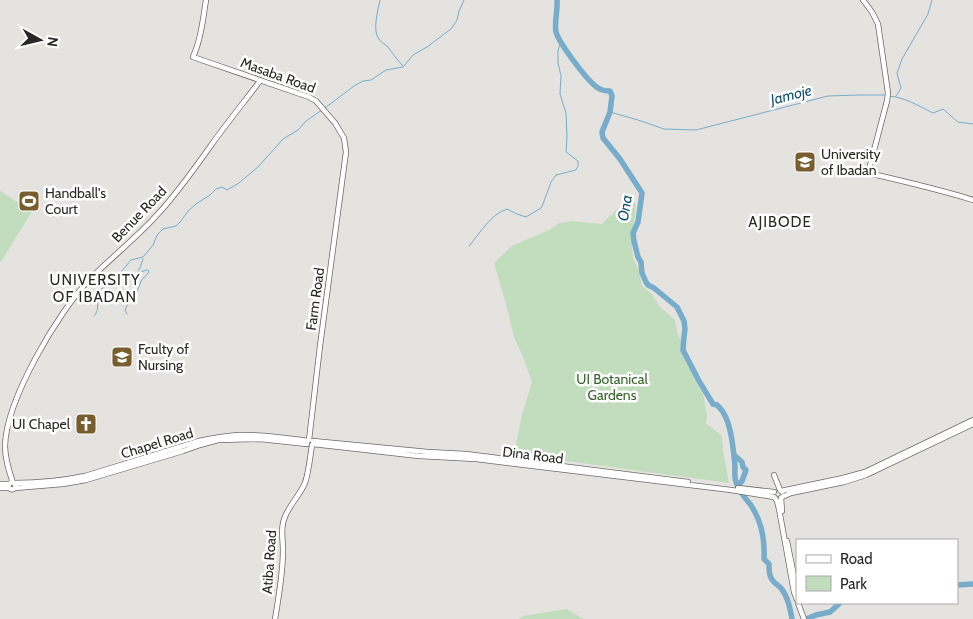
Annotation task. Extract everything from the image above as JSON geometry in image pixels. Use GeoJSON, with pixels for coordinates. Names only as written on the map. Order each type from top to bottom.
{"type":"FeatureCollection","features":[{"type":"Feature","properties":{"kind":"street","name":"Masaba Road"},"geometry":{"type":"LineString","coordinates":[[206,0],[204,18],[194,57],[316,100],[341,133]]}},
{"type":"Feature","properties":{"kind":"street"},"geometry":{"type":"LineString","coordinates":[[863,0],[878,24],[888,92],[868,173],[973,200]]}},
{"type":"Feature","properties":{"kind":"street","name":"Benue Road"},"geometry":{"type":"LineString","coordinates":[[11,485],[5,453],[7,430],[15,403],[33,362],[80,291],[89,280],[156,217],[260,81]]}},
{"type":"Feature","properties":{"kind":"street","name":"Farm Road"},"geometry":{"type":"LineString","coordinates":[[311,442],[310,431],[320,346],[345,165],[346,145],[341,133]]}},
{"type":"Feature","properties":{"kind":"street"},"geometry":{"type":"LineString","coordinates":[[776,493],[865,472],[973,420]]}},
{"type":"Feature","properties":{"kind":"street"},"geometry":{"type":"LineString","coordinates":[[776,493],[777,499],[791,493],[844,482],[866,475],[973,424]]}},
{"type":"Feature","properties":{"kind":"street","name":"Chapel Road"},"geometry":{"type":"LineString","coordinates":[[0,484],[63,484],[86,480],[218,440],[260,439],[311,442]]}},
{"type":"Feature","properties":{"kind":"street","name":"Dina Road"},"geometry":{"type":"LineString","coordinates":[[311,442],[466,454],[732,489],[776,493]]}},
{"type":"Feature","properties":{"kind":"street","name":"Atiba Road"},"geometry":{"type":"LineString","coordinates":[[275,619],[283,550],[283,523],[285,515],[305,483],[311,442]]}},
{"type":"Feature","properties":{"kind":"street","name":"Chapel Road"},"geometry":{"type":"LineString","coordinates":[[0,488],[11,485]]}},
{"type":"Feature","properties":{"kind":"street"},"geometry":{"type":"LineString","coordinates":[[776,493],[796,595]]}},
{"type":"Feature","properties":{"kind":"street"},"geometry":{"type":"LineString","coordinates":[[781,497],[796,586]]}},
{"type":"Feature","properties":{"kind":"street"},"geometry":{"type":"LineString","coordinates":[[799,604],[806,619]]}},
{"type":"Feature","properties":{"kind":"green space"},"geometry":{"type":"Polygon","coordinates":[[[0,191],[32,211],[1,262],[0,261],[0,191]]]}},
{"type":"Feature","properties":{"kind":"green space","name":"UI Botanical Gardens"},"geometry":{"type":"Polygon","coordinates":[[[632,200],[636,205],[632,246],[633,258],[639,270],[642,286],[652,294],[659,306],[675,320],[687,362],[703,394],[707,415],[706,423],[722,436],[729,483],[514,454],[522,415],[532,382],[514,337],[494,263],[512,246],[549,230],[559,223],[571,221],[602,224],[617,209],[632,200]]]}},
{"type":"Feature","properties":{"kind":"green space"},"geometry":{"type":"Polygon","coordinates":[[[566,609],[584,619],[518,619],[523,616],[566,609]]]}},
{"type":"Feature","properties":{"kind":"waterway"},"geometry":{"type":"LineString","coordinates":[[380,0],[376,20],[377,35],[403,66]]}},
{"type":"Feature","properties":{"kind":"waterway"},"geometry":{"type":"LineString","coordinates":[[325,108],[363,81],[371,80],[386,70],[403,67],[413,55],[451,29],[457,20],[464,0]]}},
{"type":"Feature","properties":{"kind":"waterway","name":"Ona"},"geometry":{"type":"LineString","coordinates":[[557,0],[556,32],[558,37],[581,71],[599,89],[610,91],[612,96],[610,112],[602,132],[603,138],[620,159],[642,193],[638,222],[633,233],[642,273],[648,285],[677,307],[684,321],[683,350],[713,404],[720,408],[726,419],[733,447],[735,480],[760,524],[764,544],[764,559],[769,564],[769,572],[772,579],[785,595],[792,619]]}},
{"type":"Feature","properties":{"kind":"waterway"},"geometry":{"type":"LineString","coordinates":[[896,96],[901,88],[897,73],[902,59],[928,14],[932,0]]}},
{"type":"Feature","properties":{"kind":"waterway"},"geometry":{"type":"LineString","coordinates":[[469,246],[486,224],[501,211],[507,209],[526,217],[541,208],[551,182],[556,175],[576,170],[578,166],[578,161],[566,152],[566,113],[560,94],[561,76],[558,63],[558,50],[561,42]]}},
{"type":"Feature","properties":{"kind":"waterway","name":"Jamoje"},"geometry":{"type":"LineString","coordinates":[[610,112],[664,129],[696,130],[828,96],[885,95]]}},
{"type":"Feature","properties":{"kind":"waterway","name":"Jamoje"},"geometry":{"type":"LineString","coordinates":[[889,96],[906,100],[933,113],[943,109],[958,122],[973,124]]}},
{"type":"Feature","properties":{"kind":"waterway"},"geometry":{"type":"LineString","coordinates":[[94,316],[101,289],[111,284],[131,260],[143,257],[163,229],[176,226],[188,211],[216,189],[222,187],[227,190],[239,183],[258,167],[283,139],[298,130],[306,121],[322,110]]}},
{"type":"Feature","properties":{"kind":"waterway"},"geometry":{"type":"LineString","coordinates":[[127,314],[125,310],[129,301],[149,272],[148,270],[139,273],[138,271],[143,259]]}},
{"type":"Feature","properties":{"kind":"waterway","name":"Ona"},"geometry":{"type":"LineString","coordinates":[[734,455],[742,462],[746,470],[738,486]]}},
{"type":"Feature","properties":{"kind":"waterway","name":"Ona"},"geometry":{"type":"LineString","coordinates":[[958,585],[973,584]]}},
{"type":"Feature","properties":{"kind":"waterway","name":"Ona"},"geometry":{"type":"LineString","coordinates":[[806,619],[830,612],[839,604]]}},
{"type":"Feature","properties":{"kind":"place","name":"University of Ibadan"},"geometry":{"type":"Point","coordinates":[805,162]}},
{"type":"Feature","properties":{"kind":"place","name":"Handball's Court"},"geometry":{"type":"Point","coordinates":[29,201]}},
{"type":"Feature","properties":{"kind":"place","name":"Fculty of Nursing"},"geometry":{"type":"Point","coordinates":[122,357]}},
{"type":"Feature","properties":{"kind":"place","name":"UI Chapel"},"geometry":{"type":"Point","coordinates":[86,424]}},
{"type":"Feature","properties":{"kind":"district","name":"AJIBODE"},"geometry":{"type":"Point","coordinates":[780,222]}},
{"type":"Feature","properties":{"kind":"district","name":"UNIVERSITY OF IBADAN"},"geometry":{"type":"Point","coordinates":[95,288]}}]}
